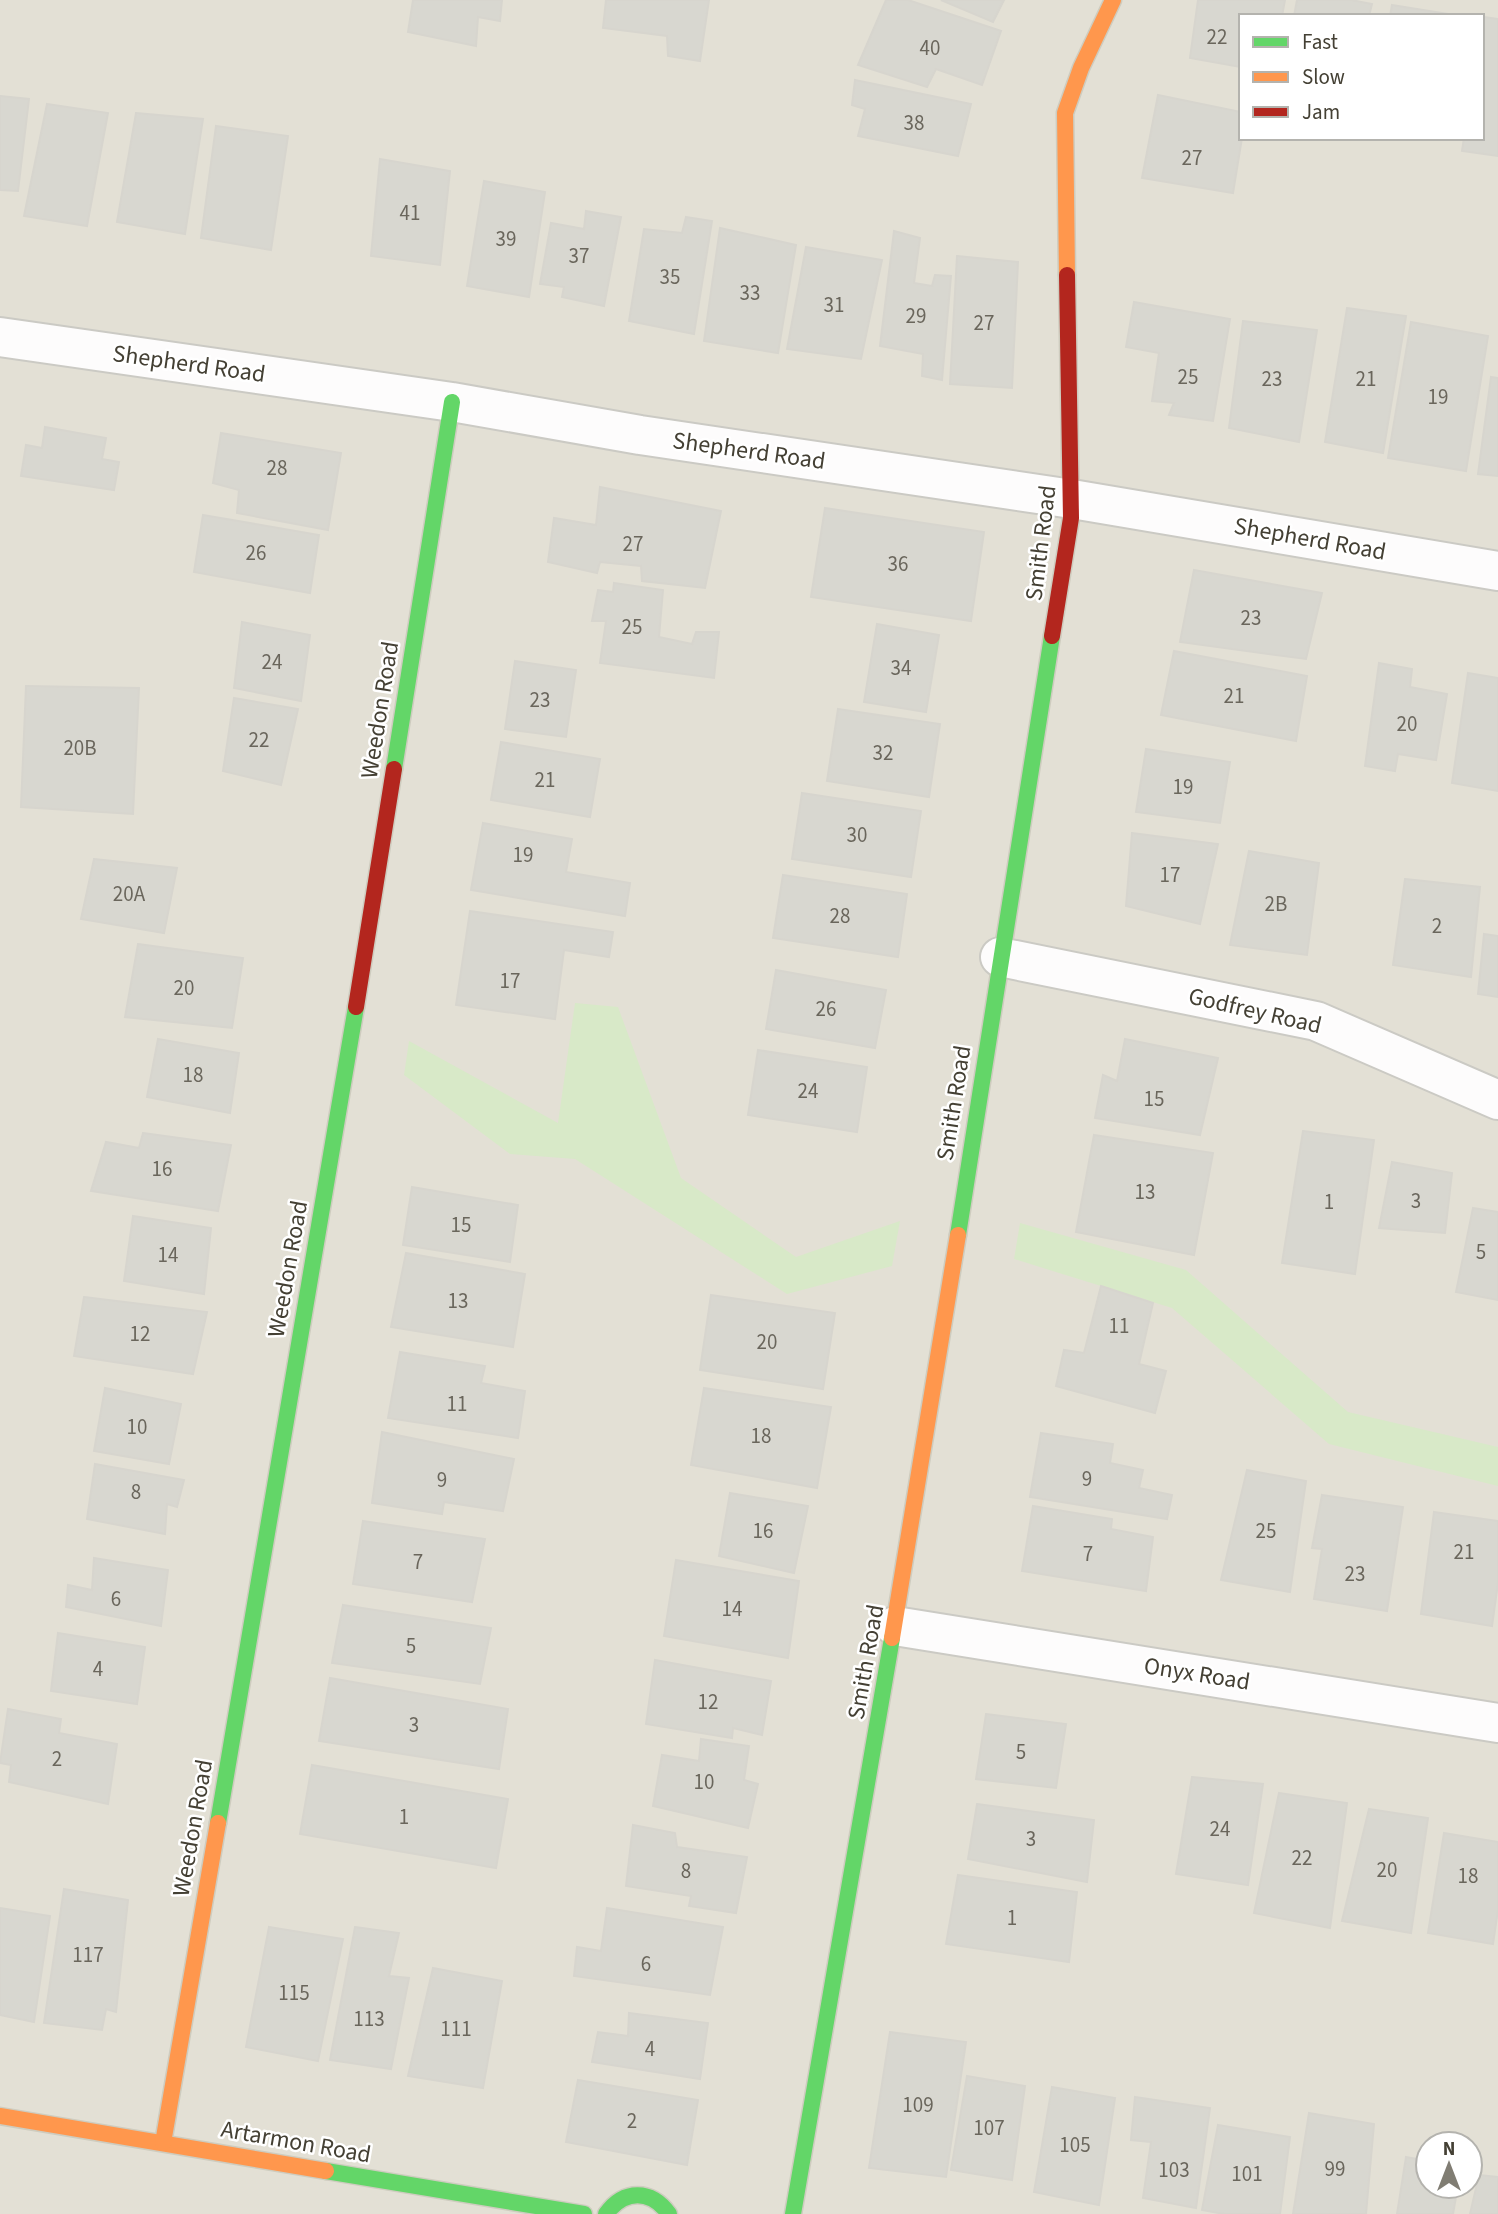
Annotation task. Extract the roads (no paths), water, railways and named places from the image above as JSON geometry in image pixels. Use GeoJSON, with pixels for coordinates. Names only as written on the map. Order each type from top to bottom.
{"type":"FeatureCollection","features":[{"type":"Feature","properties":{"kind":"street","name":"Smith Road"},"geometry":{"type":"LineString","coordinates":[[793,2214],[895,1626],[1072,499],[1065,113],[1081,68],[1113,0]]}},
{"type":"Feature","properties":{"kind":"street","name":"Shepherd Road"},"geometry":{"type":"LineString","coordinates":[[0,337],[452,402],[640,435],[1072,499],[1498,570]]}},
{"type":"Feature","properties":{"kind":"street","name":"Weedon Road"},"geometry":{"type":"LineString","coordinates":[[163,2143],[344,1075],[452,402]]}},
{"type":"Feature","properties":{"kind":"street","name":"Godfrey Road"},"geometry":{"type":"LineString","coordinates":[[1000,957],[1315,1021],[1498,1100]]}},
{"type":"Feature","properties":{"kind":"street","name":"Onyx Road"},"geometry":{"type":"LineString","coordinates":[[895,1626],[1498,1723]]}},
{"type":"Feature","properties":{"kind":"street","name":"Artarmon Road"},"geometry":{"type":"LineString","coordinates":[[0,2116],[584,2214]]}},
{"type":"Feature","properties":{"kind":"street"},"geometry":{"type":"LineString","coordinates":[[606,2214],[616,2201],[634,2193],[653,2197],[668,2214]]}}]}
